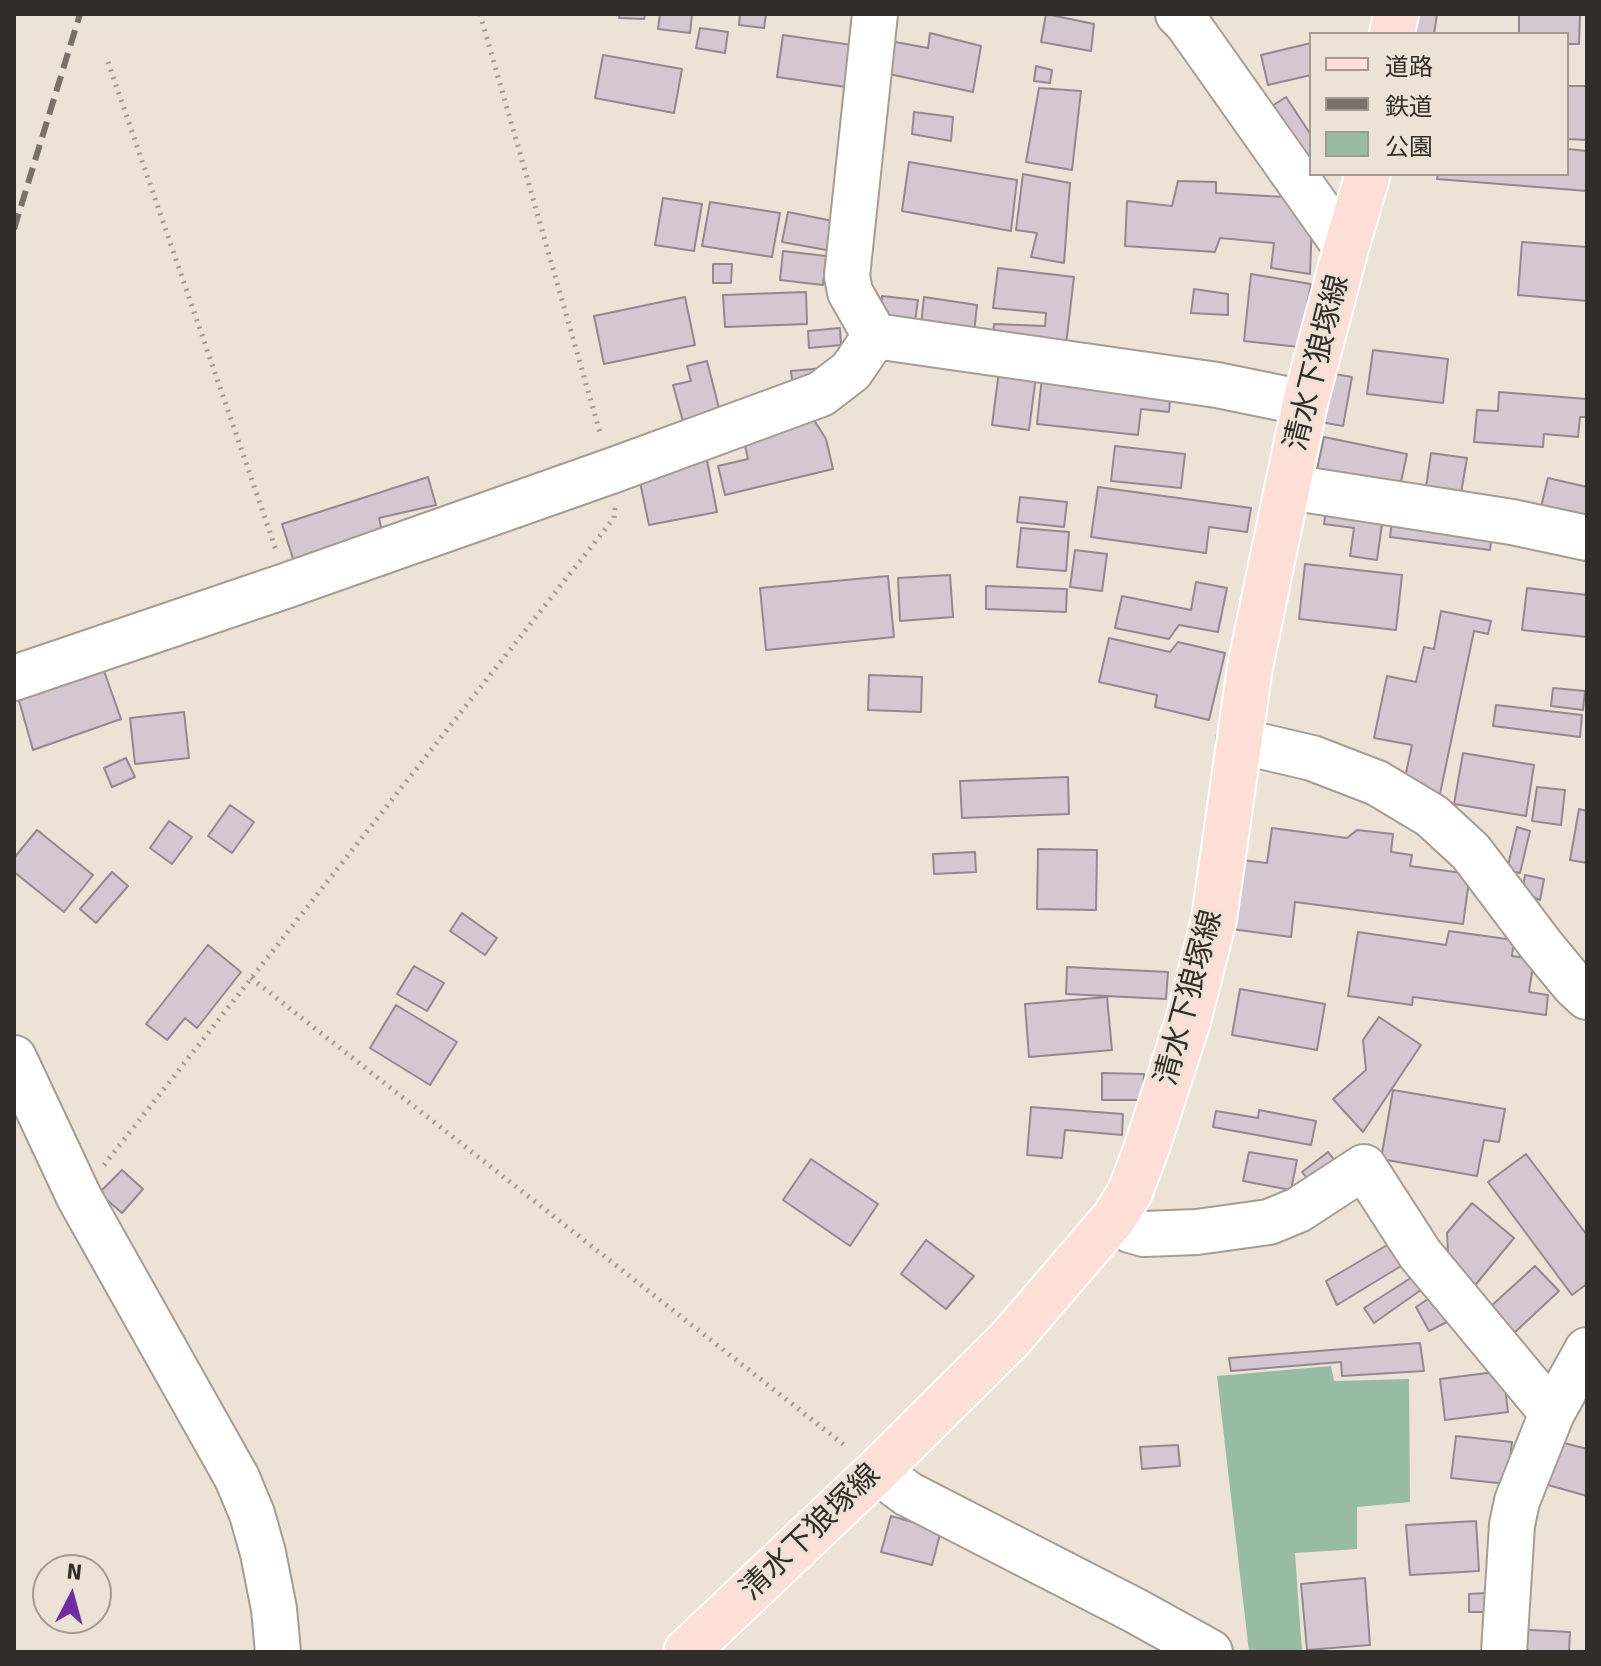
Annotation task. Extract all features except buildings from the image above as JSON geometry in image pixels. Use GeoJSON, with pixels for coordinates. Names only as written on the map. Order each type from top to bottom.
{"type":"FeatureCollection","features":[{"type":"Feature","properties":{"kind":"main road","name":"清水下狼塚線"},"geometry":{"type":"LineString","coordinates":[[686,1652],[877,1471],[1010,1339],[1114,1218],[1130,1192],[1188,1021],[1214,919],[1250,667],[1305,403],[1367,176]]}},
{"type":"Feature","properties":{"kind":"street"},"geometry":{"type":"LineString","coordinates":[[875,14],[847,276],[850,292],[875,336]]}},
{"type":"Feature","properties":{"kind":"street"},"geometry":{"type":"LineString","coordinates":[[1178,14],[1346,248]]}},
{"type":"Feature","properties":{"kind":"street"},"geometry":{"type":"LineString","coordinates":[[14,678],[288,585],[821,394],[851,371],[875,336]]}},
{"type":"Feature","properties":{"kind":"street"},"geometry":{"type":"LineString","coordinates":[[875,336],[1217,385],[1305,403]]}},
{"type":"Feature","properties":{"kind":"street"},"geometry":{"type":"LineString","coordinates":[[1289,487],[1512,522],[1587,538]]}},
{"type":"Feature","properties":{"kind":"street"},"geometry":{"type":"LineString","coordinates":[[1239,741],[1312,758],[1377,783],[1432,816],[1471,852],[1541,945],[1587,997]]}},
{"type":"Feature","properties":{"kind":"street"},"geometry":{"type":"LineString","coordinates":[[14,1058],[79,1197],[237,1478],[263,1553],[274,1609],[278,1652]]}},
{"type":"Feature","properties":{"kind":"street"},"geometry":{"type":"LineString","coordinates":[[1114,1218],[1130,1230],[1144,1234],[1197,1232],[1269,1222],[1298,1210],[1364,1167],[1420,1254],[1552,1413]]}},
{"type":"Feature","properties":{"kind":"street"},"geometry":{"type":"LineString","coordinates":[[1504,1652],[1512,1525],[1517,1501],[1552,1413],[1587,1350]]}},
{"type":"Feature","properties":{"kind":"street"},"geometry":{"type":"LineString","coordinates":[[877,1471],[908,1494],[1210,1652]]}},
{"type":"Feature","properties":{"kind":"path"},"geometry":{"type":"LineString","coordinates":[[79,1197],[614,518],[611,471],[480,14]]}},
{"type":"Feature","properties":{"kind":"path"},"geometry":{"type":"LineString","coordinates":[[108,62],[288,585]]}},
{"type":"Feature","properties":{"kind":"path"},"geometry":{"type":"LineString","coordinates":[[251,978],[877,1471]]}},
{"type":"Feature","properties":{"kind":"green space"},"geometry":{"type":"Polygon","coordinates":[[[1331,1366],[1334,1381],[1409,1379],[1410,1502],[1357,1507],[1357,1549],[1295,1553],[1302,1652],[1249,1652],[1217,1376],[1331,1366]]]}},
{"type":"Feature","properties":{"kind":"railway"},"geometry":{"type":"LineString","coordinates":[[14,229],[80,14]]}}]}
